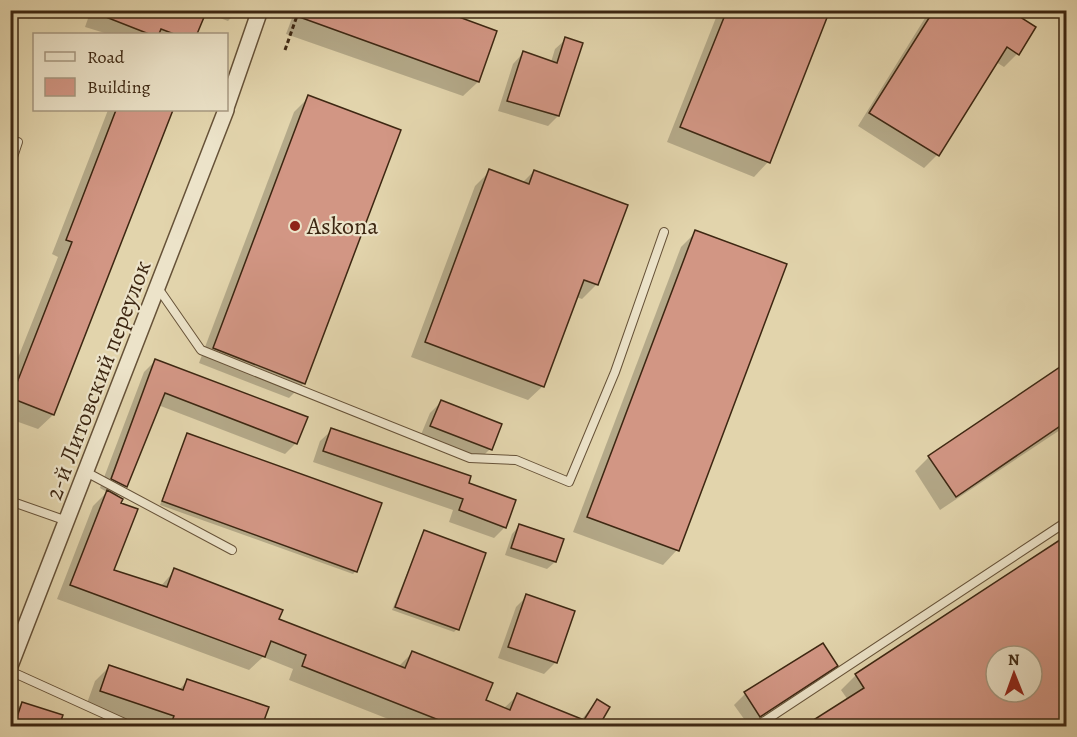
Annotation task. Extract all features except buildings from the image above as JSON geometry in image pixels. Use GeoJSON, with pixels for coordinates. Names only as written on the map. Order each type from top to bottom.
{"type":"FeatureCollection","features":[{"type":"Feature","properties":{"kind":"street","name":"2-й Литовский переулок"},"geometry":{"type":"LineString","coordinates":[[228,103],[260,10]]}},
{"type":"Feature","properties":{"kind":"street","name":"2-й Литовский переулок"},"geometry":{"type":"LineString","coordinates":[[10,666],[225,111]]}},
{"type":"Feature","properties":{"kind":"lane"},"geometry":{"type":"LineString","coordinates":[[10,166],[18,142]]}},
{"type":"Feature","properties":{"kind":"lane"},"geometry":{"type":"LineString","coordinates":[[158,288],[201,350],[470,458],[516,460],[569,482],[615,372],[664,232]]}},
{"type":"Feature","properties":{"kind":"lane"},"geometry":{"type":"LineString","coordinates":[[86,472],[232,550]]}},
{"type":"Feature","properties":{"kind":"lane"},"geometry":{"type":"LineString","coordinates":[[10,501],[67,521]]}},
{"type":"Feature","properties":{"kind":"lane"},"geometry":{"type":"LineString","coordinates":[[757,726],[1066,522]]}},
{"type":"Feature","properties":{"kind":"lane"},"geometry":{"type":"LineString","coordinates":[[10,671],[131,726]]}},
{"type":"Feature","properties":{"kind":"path"},"geometry":{"type":"LineString","coordinates":[[285,50],[299,10]]}},
{"type":"Feature","properties":{"kind":"place","name":"Askona"},"geometry":{"type":"Point","coordinates":[295,226]}}]}
